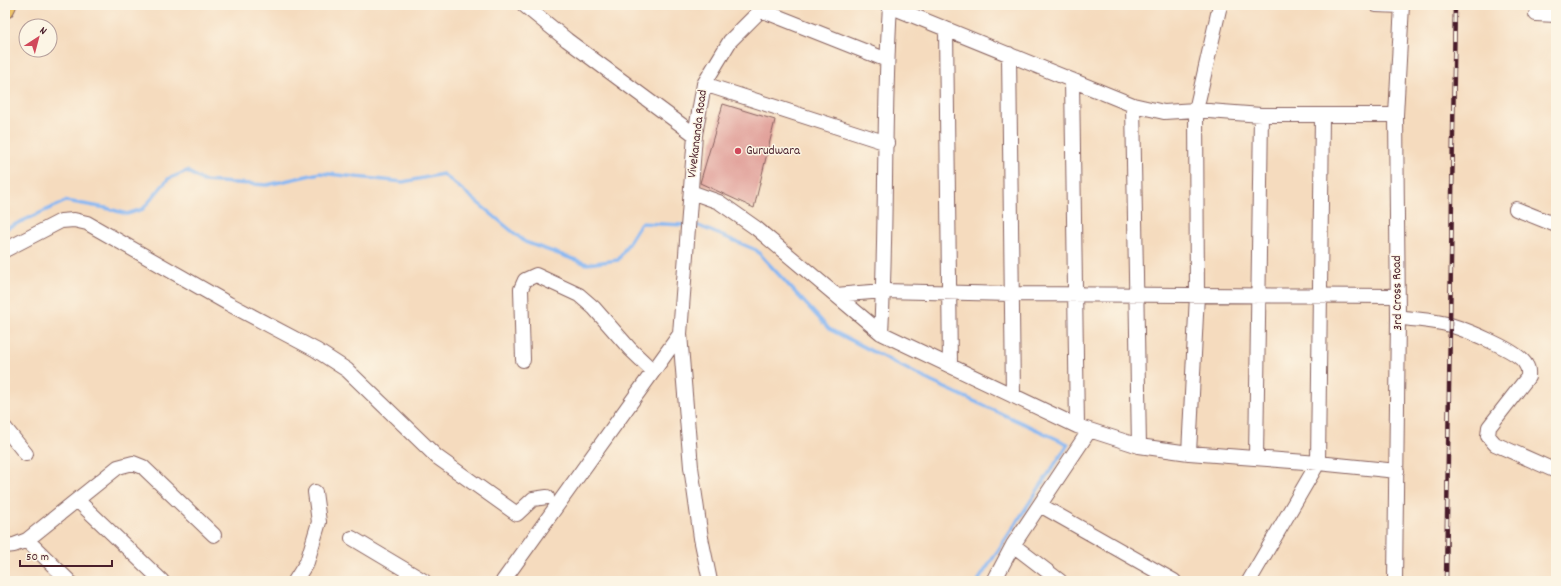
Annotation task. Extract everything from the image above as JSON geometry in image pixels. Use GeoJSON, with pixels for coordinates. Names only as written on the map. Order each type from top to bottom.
{"type":"FeatureCollection","features":[{"type":"Feature","properties":{"kind":"main road"},"geometry":{"type":"LineString","coordinates":[[5,9],[6,5]]}},
{"type":"Feature","properties":{"kind":"street"},"geometry":{"type":"LineString","coordinates":[[524,5],[567,40],[695,135]]}},
{"type":"Feature","properties":{"kind":"street"},"geometry":{"type":"LineString","coordinates":[[1189,453],[1197,295],[1196,110],[1220,5]]}},
{"type":"Feature","properties":{"kind":"street"},"geometry":{"type":"LineString","coordinates":[[1376,5],[1402,5]]}},
{"type":"Feature","properties":{"kind":"street","name":"3rd Cross Road"},"geometry":{"type":"LineString","coordinates":[[1395,581],[1398,317],[1396,115],[1402,5]]}},
{"type":"Feature","properties":{"kind":"street"},"geometry":{"type":"LineString","coordinates":[[881,333],[889,6],[1133,105],[1164,112],[1196,110],[1261,114],[1396,115]]}},
{"type":"Feature","properties":{"kind":"street"},"geometry":{"type":"LineString","coordinates":[[763,8],[887,60]]}},
{"type":"Feature","properties":{"kind":"street","name":"Vivekananda Road"},"geometry":{"type":"LineString","coordinates":[[710,581],[701,538],[691,467],[680,334],[685,249],[695,135],[704,84],[730,41],[763,8]]}},
{"type":"Feature","properties":{"kind":"street"},"geometry":{"type":"LineString","coordinates":[[1536,14],[1556,15]]}},
{"type":"Feature","properties":{"kind":"street"},"geometry":{"type":"LineString","coordinates":[[946,29],[950,365]]}},
{"type":"Feature","properties":{"kind":"street"},"geometry":{"type":"LineString","coordinates":[[1008,54],[1013,396]]}},
{"type":"Feature","properties":{"kind":"street"},"geometry":{"type":"LineString","coordinates":[[994,581],[1013,545],[1065,468],[1084,431],[1075,294],[1072,80]]}},
{"type":"Feature","properties":{"kind":"street"},"geometry":{"type":"LineString","coordinates":[[704,84],[886,143]]}},
{"type":"Feature","properties":{"kind":"street"},"geometry":{"type":"LineString","coordinates":[[1133,105],[1139,446]]}},
{"type":"Feature","properties":{"kind":"street"},"geometry":{"type":"LineString","coordinates":[[1256,458],[1261,114]]}},
{"type":"Feature","properties":{"kind":"street"},"geometry":{"type":"LineString","coordinates":[[1249,581],[1318,463],[1322,115]]}},
{"type":"Feature","properties":{"kind":"street"},"geometry":{"type":"LineString","coordinates":[[691,192],[719,202],[756,228],[881,333],[1084,431],[1139,446],[1189,453],[1397,471]]}},
{"type":"Feature","properties":{"kind":"street"},"geometry":{"type":"LineString","coordinates":[[1516,209],[1556,225]]}},
{"type":"Feature","properties":{"kind":"street"},"geometry":{"type":"LineString","coordinates":[[5,250],[61,221],[74,220],[87,223],[228,304],[316,350],[347,370],[437,457],[517,514],[533,499],[547,497]]}},
{"type":"Feature","properties":{"kind":"street"},"geometry":{"type":"LineString","coordinates":[[523,360],[521,289],[525,280],[536,275],[578,294],[594,308],[630,349],[653,371]]}},
{"type":"Feature","properties":{"kind":"street"},"geometry":{"type":"LineString","coordinates":[[836,296],[883,291],[1012,294],[1397,296]]}},
{"type":"Feature","properties":{"kind":"street"},"geometry":{"type":"LineString","coordinates":[[1398,317],[1450,325],[1488,340],[1522,359],[1526,364],[1528,377],[1489,427],[1488,436],[1495,444],[1556,471]]}},
{"type":"Feature","properties":{"kind":"street"},"geometry":{"type":"LineString","coordinates":[[503,581],[680,334]]}},
{"type":"Feature","properties":{"kind":"street"},"geometry":{"type":"LineString","coordinates":[[5,428],[26,454]]}},
{"type":"Feature","properties":{"kind":"street"},"geometry":{"type":"LineString","coordinates":[[5,546],[14,545],[27,540],[118,467],[132,463],[143,466],[214,536]]}},
{"type":"Feature","properties":{"kind":"street"},"geometry":{"type":"LineString","coordinates":[[295,581],[307,562],[318,527],[319,522],[315,492]]}},
{"type":"Feature","properties":{"kind":"street"},"geometry":{"type":"LineString","coordinates":[[77,500],[162,581]]}},
{"type":"Feature","properties":{"kind":"street"},"geometry":{"type":"LineString","coordinates":[[1040,505],[1174,581]]}},
{"type":"Feature","properties":{"kind":"street"},"geometry":{"type":"LineString","coordinates":[[352,538],[424,581]]}},
{"type":"Feature","properties":{"kind":"street"},"geometry":{"type":"LineString","coordinates":[[27,540],[69,581]]}},
{"type":"Feature","properties":{"kind":"street"},"geometry":{"type":"LineString","coordinates":[[1013,545],[1060,581]]}},
{"type":"Feature","properties":{"kind":"building","name":"Gurudwara"},"geometry":{"type":"Polygon","coordinates":[[[723,104],[775,120],[754,208],[700,183],[723,104]]]}},
{"type":"Feature","properties":{"kind":"waterway"},"geometry":{"type":"LineString","coordinates":[[5,229],[66,201],[106,208],[127,214],[143,209],[168,179],[187,171],[203,181],[267,185],[320,173],[403,182],[443,174],[525,242],[587,264],[618,260],[641,223],[684,225]]}},
{"type":"Feature","properties":{"kind":"waterway"},"geometry":{"type":"LineString","coordinates":[[690,225],[699,226],[756,250],[829,329],[932,382],[1068,444],[978,581]]}},
{"type":"Feature","properties":{"kind":"railway"},"geometry":{"type":"LineString","coordinates":[[1446,581],[1455,5]]}},
{"type":"Feature","properties":{"kind":"place","name":"Gurudwara"},"geometry":{"type":"Point","coordinates":[738,151]}}]}
